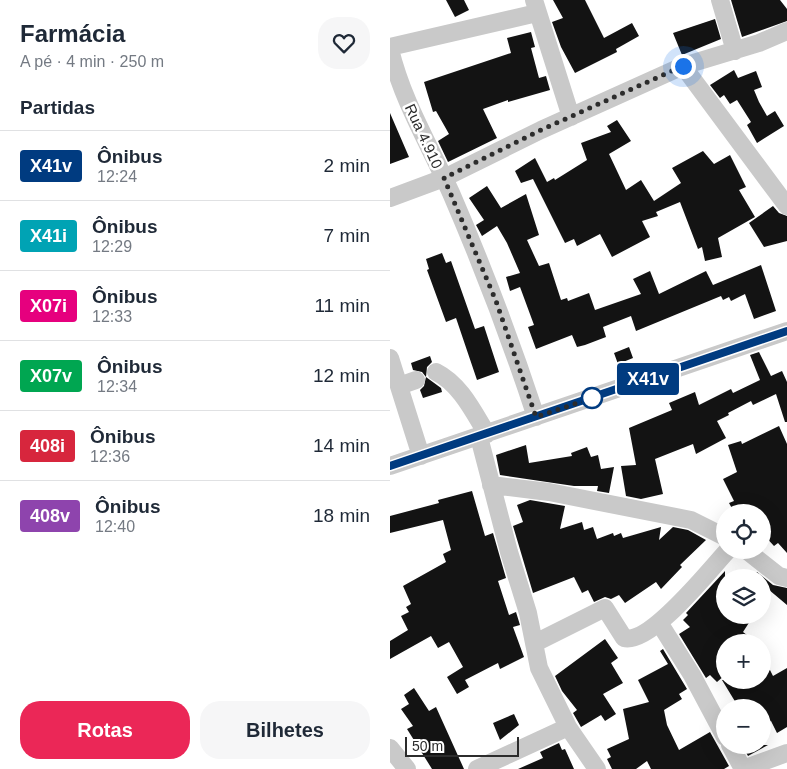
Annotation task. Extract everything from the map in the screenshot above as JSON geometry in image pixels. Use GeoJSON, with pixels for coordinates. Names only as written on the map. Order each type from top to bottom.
{"type":"FeatureCollection","features":[{"type":"Feature","properties":{"kind":"street"},"geometry":{"type":"LineString","coordinates":[[720,0],[735,51]]}},
{"type":"Feature","properties":{"kind":"street"},"geometry":{"type":"LineString","coordinates":[[390,48],[536,7],[571,117]]}},
{"type":"Feature","properties":{"kind":"street"},"geometry":{"type":"LineString","coordinates":[[390,198],[444,178],[683,66],[735,51],[787,31]]}},
{"type":"Feature","properties":{"kind":"street","name":"Rua 4.910"},"geometry":{"type":"LineString","coordinates":[[390,48],[394,66],[413,112],[444,178],[496,301],[536,417]]}},
{"type":"Feature","properties":{"kind":"street"},"geometry":{"type":"LineString","coordinates":[[683,66],[787,206]]}},
{"type":"Feature","properties":{"kind":"street"},"geometry":{"type":"LineString","coordinates":[[390,466],[787,331]]}},
{"type":"Feature","properties":{"kind":"street"},"geometry":{"type":"LineString","coordinates":[[390,358],[421,456]]}},
{"type":"Feature","properties":{"kind":"street"},"geometry":{"type":"LineString","coordinates":[[436,372],[448,379],[468,402],[483,435],[491,484],[528,612],[539,668],[568,727],[596,769]]}},
{"type":"Feature","properties":{"kind":"street"},"geometry":{"type":"LineString","coordinates":[[399,386],[416,380]]}},
{"type":"Feature","properties":{"kind":"street"},"geometry":{"type":"LineString","coordinates":[[491,484],[559,494],[691,520],[716,532]]}},
{"type":"Feature","properties":{"kind":"street"},"geometry":{"type":"LineString","coordinates":[[535,643],[605,608],[624,638],[638,636],[660,624],[720,559]]}},
{"type":"Feature","properties":{"kind":"street"},"geometry":{"type":"LineString","coordinates":[[761,559],[784,573]]}},
{"type":"Feature","properties":{"kind":"street"},"geometry":{"type":"LineString","coordinates":[[660,624],[692,676],[716,720]]}},
{"type":"Feature","properties":{"kind":"street"},"geometry":{"type":"LineString","coordinates":[[477,769],[568,727]]}},
{"type":"Feature","properties":{"kind":"street"},"geometry":{"type":"LineString","coordinates":[[390,748],[406,769]]}},
{"type":"Feature","properties":{"kind":"street"},"geometry":{"type":"LineString","coordinates":[[735,754],[743,769],[787,753]]}},
{"type":"Feature","properties":{"kind":"building"},"geometry":{"type":"Polygon","coordinates":[[[446,0],[464,0],[469,10],[455,17],[446,0]]]}},
{"type":"Feature","properties":{"kind":"building"},"geometry":{"type":"Polygon","coordinates":[[[553,0],[585,0],[604,38],[632,23],[639,36],[616,49],[617,52],[575,73],[561,47],[552,22],[563,18],[553,0]]]}},
{"type":"Feature","properties":{"kind":"building"},"geometry":{"type":"Polygon","coordinates":[[[731,0],[780,0],[787,9],[787,21],[742,37],[731,0]]]}},
{"type":"Feature","properties":{"kind":"building"},"geometry":{"type":"Polygon","coordinates":[[[715,19],[721,39],[682,55],[673,33],[715,19]]]}},
{"type":"Feature","properties":{"kind":"building"},"geometry":{"type":"Polygon","coordinates":[[[531,32],[535,47],[531,48],[539,78],[546,76],[550,90],[508,102],[508,100],[483,109],[497,138],[448,162],[438,141],[449,134],[436,111],[433,112],[424,82],[511,53],[507,38],[531,32]]]}},
{"type":"Feature","properties":{"kind":"building"},"geometry":{"type":"Polygon","coordinates":[[[734,70],[738,78],[756,71],[762,87],[754,90],[759,102],[767,116],[775,111],[784,126],[757,143],[747,125],[751,122],[737,100],[730,104],[724,95],[720,98],[710,85],[734,70]]]}},
{"type":"Feature","properties":{"kind":"building"},"geometry":{"type":"Polygon","coordinates":[[[390,113],[409,157],[390,164],[390,113]]]}},
{"type":"Feature","properties":{"kind":"building"},"geometry":{"type":"Polygon","coordinates":[[[617,120],[631,141],[609,154],[626,190],[641,180],[654,201],[681,183],[672,168],[703,151],[714,164],[730,155],[746,187],[739,190],[755,217],[718,238],[722,257],[705,261],[702,247],[698,249],[680,202],[656,212],[658,216],[642,221],[650,237],[612,257],[600,234],[577,246],[574,239],[565,243],[533,179],[521,183],[515,171],[535,158],[547,182],[554,178],[555,180],[587,160],[581,143],[611,132],[607,126],[617,120]]]}},
{"type":"Feature","properties":{"kind":"building"},"geometry":{"type":"Polygon","coordinates":[[[487,186],[501,208],[526,194],[539,235],[527,240],[539,266],[549,263],[561,300],[567,298],[568,301],[589,293],[595,310],[641,294],[633,279],[650,271],[659,294],[706,271],[713,285],[761,265],[776,311],[754,319],[745,294],[731,301],[729,297],[723,300],[721,296],[636,331],[631,316],[603,327],[606,337],[585,345],[577,347],[572,335],[536,349],[528,327],[534,325],[520,287],[510,291],[506,277],[520,273],[507,243],[497,226],[482,236],[476,225],[484,220],[469,198],[487,186]]]}},
{"type":"Feature","properties":{"kind":"building"},"geometry":{"type":"Polygon","coordinates":[[[773,206],[779,213],[787,216],[787,241],[764,247],[749,223],[773,206]]]}},
{"type":"Feature","properties":{"kind":"building"},"geometry":{"type":"Polygon","coordinates":[[[442,253],[446,263],[451,261],[475,329],[484,326],[499,372],[477,380],[456,318],[446,322],[427,270],[429,269],[426,259],[442,253]]]}},
{"type":"Feature","properties":{"kind":"building"},"geometry":{"type":"Polygon","coordinates":[[[629,347],[633,358],[618,364],[614,353],[629,347]]]}},
{"type":"Feature","properties":{"kind":"building"},"geometry":{"type":"Polygon","coordinates":[[[759,352],[771,376],[782,371],[787,382],[787,422],[785,422],[776,394],[753,405],[751,401],[717,421],[726,438],[696,454],[693,444],[655,459],[663,494],[641,499],[626,496],[621,466],[636,465],[629,428],[672,410],[669,403],[695,392],[699,405],[731,389],[733,393],[760,380],[750,355],[759,352]]]}},
{"type":"Feature","properties":{"kind":"building"},"geometry":{"type":"Polygon","coordinates":[[[430,356],[432,362],[427,367],[426,377],[422,372],[413,370],[411,363],[430,356]]]}},
{"type":"Feature","properties":{"kind":"building"},"geometry":{"type":"Polygon","coordinates":[[[426,377],[441,388],[442,392],[423,398],[420,390],[424,386],[426,377]]]}},
{"type":"Feature","properties":{"kind":"building"},"geometry":{"type":"Polygon","coordinates":[[[779,426],[787,444],[787,553],[778,543],[774,546],[771,543],[771,504],[729,503],[734,501],[723,479],[737,472],[728,445],[741,441],[742,444],[779,426]]]}},
{"type":"Feature","properties":{"kind":"building"},"geometry":{"type":"Polygon","coordinates":[[[526,445],[529,463],[572,456],[571,453],[587,447],[591,457],[598,455],[601,469],[614,467],[609,493],[597,491],[598,486],[574,486],[500,475],[496,455],[526,445]]]}},
{"type":"Feature","properties":{"kind":"building"},"geometry":{"type":"Polygon","coordinates":[[[472,491],[485,536],[493,533],[506,578],[498,581],[509,615],[516,612],[520,625],[513,627],[524,657],[500,669],[498,663],[465,680],[469,687],[457,694],[447,677],[463,667],[449,642],[438,648],[431,636],[390,659],[390,641],[408,630],[401,616],[409,612],[406,607],[411,604],[403,586],[446,562],[443,554],[451,550],[443,520],[390,533],[390,516],[439,503],[438,500],[472,491]]]}},
{"type":"Feature","properties":{"kind":"building"},"geometry":{"type":"Polygon","coordinates":[[[530,500],[565,506],[560,529],[582,522],[584,530],[593,527],[597,539],[613,533],[614,536],[621,533],[623,538],[661,527],[659,540],[673,527],[688,530],[706,540],[680,565],[682,567],[661,589],[656,582],[625,603],[619,595],[611,599],[605,597],[594,602],[588,590],[582,593],[574,577],[533,593],[513,526],[523,522],[517,505],[530,500]]]}},
{"type":"Feature","properties":{"kind":"building"},"geometry":{"type":"Polygon","coordinates":[[[716,581],[716,624],[748,624],[743,632],[746,634],[716,634],[716,681],[710,675],[706,678],[679,634],[690,627],[683,620],[688,615],[686,613],[716,581]]]}},
{"type":"Feature","properties":{"kind":"building"},"geometry":{"type":"Polygon","coordinates":[[[771,583],[787,588],[787,605],[771,592],[771,583]]]}},
{"type":"Feature","properties":{"kind":"building"},"geometry":{"type":"Polygon","coordinates":[[[605,639],[618,658],[611,663],[623,683],[603,694],[616,714],[605,721],[601,715],[581,727],[573,713],[577,710],[562,691],[555,676],[605,639]]]}},
{"type":"Feature","properties":{"kind":"building"},"geometry":{"type":"Polygon","coordinates":[[[663,649],[687,689],[679,694],[682,699],[664,710],[667,725],[679,750],[710,732],[716,743],[716,754],[722,754],[729,766],[724,769],[651,769],[647,761],[636,769],[612,769],[607,759],[611,757],[607,749],[629,739],[623,709],[649,702],[638,680],[668,664],[660,651],[663,649]]]}},
{"type":"Feature","properties":{"kind":"building"},"geometry":{"type":"Polygon","coordinates":[[[787,668],[787,727],[777,733],[771,721],[771,699],[734,699],[727,689],[771,689],[771,672],[773,676],[787,668]]]}},
{"type":"Feature","properties":{"kind":"building"},"geometry":{"type":"Polygon","coordinates":[[[414,688],[429,711],[436,707],[464,769],[432,769],[407,729],[413,726],[401,709],[409,704],[404,695],[414,688]]]}},
{"type":"Feature","properties":{"kind":"building"},"geometry":{"type":"Polygon","coordinates":[[[514,714],[519,725],[500,740],[493,723],[514,714]]]}},
{"type":"Feature","properties":{"kind":"building"},"geometry":{"type":"Polygon","coordinates":[[[559,743],[562,750],[565,749],[574,769],[518,769],[543,758],[540,752],[559,743]]]}},
{"type":"Feature","properties":{"kind":"bus line","name":"X41v"},"geometry":{"type":"LineString","coordinates":[[390,466],[787,331]]}},
{"type":"Feature","properties":{"kind":"route"},"geometry":{"type":"LineString","coordinates":[[592,398],[536,417],[496,301],[444,178],[541,130],[612,100],[683,66]]}}]}
